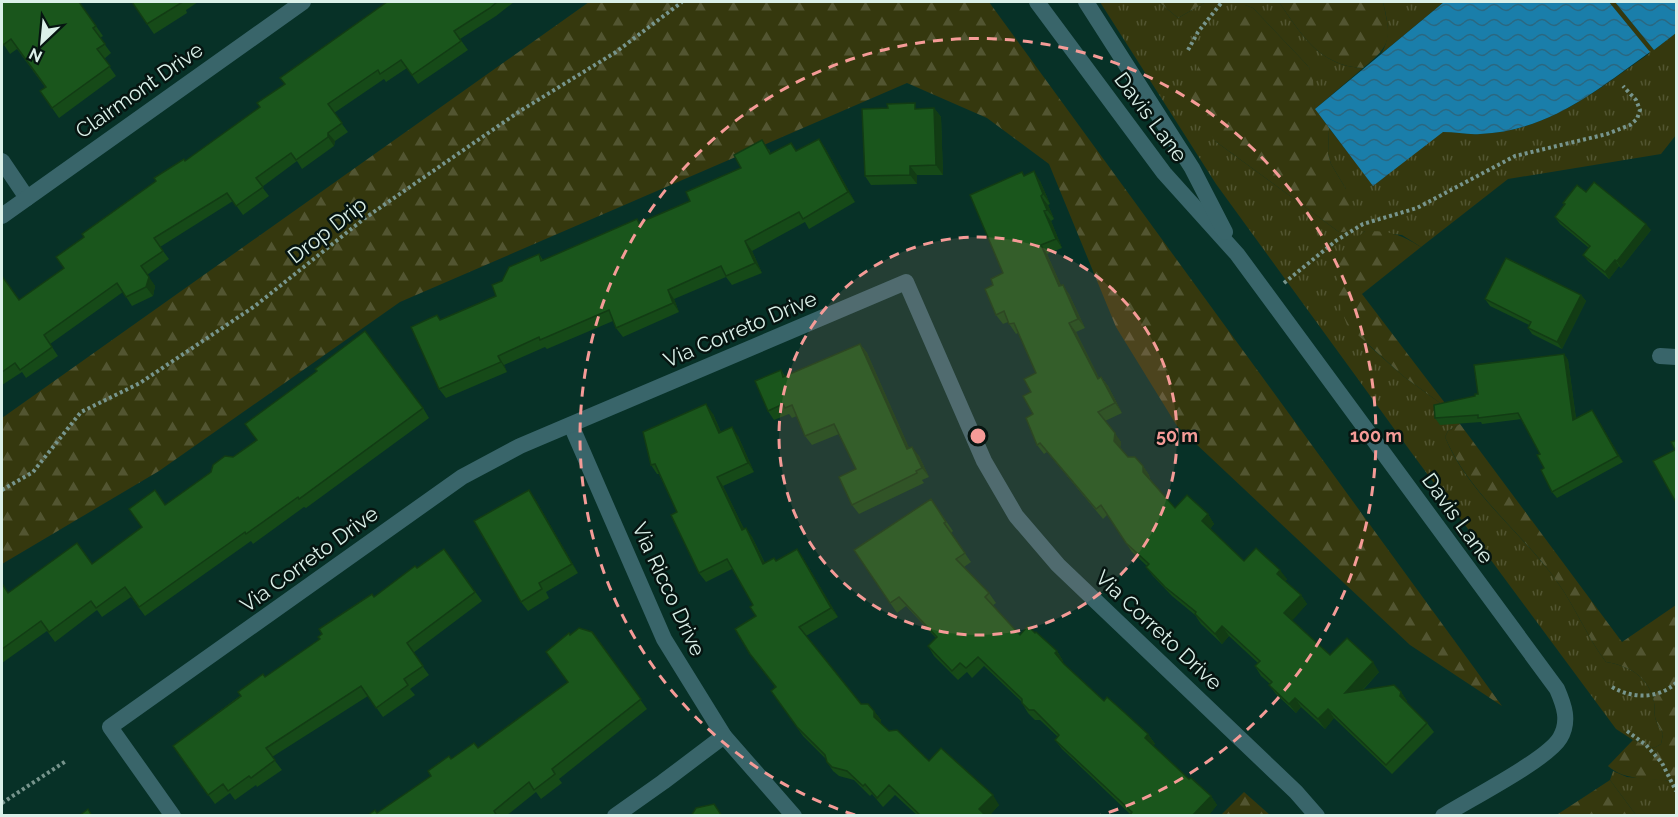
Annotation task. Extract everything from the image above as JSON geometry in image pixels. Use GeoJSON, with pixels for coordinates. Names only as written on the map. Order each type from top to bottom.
{"type":"FeatureCollection","features":[{"type":"Feature","properties":{"kind":"street","name":"Clairmont Drive"},"geometry":{"type":"LineString","coordinates":[[2,216],[303,2]]}},
{"type":"Feature","properties":{"kind":"street","name":"Davis Lane"},"geometry":{"type":"LineString","coordinates":[[1037,2],[1164,173],[1237,255],[1557,689],[1565,706],[1565,726],[1561,737],[1546,752],[1443,816]]}},
{"type":"Feature","properties":{"kind":"street","name":"Davis Lane"},"geometry":{"type":"LineString","coordinates":[[1086,2],[1192,168],[1237,255]]}},
{"type":"Feature","properties":{"kind":"street"},"geometry":{"type":"LineString","coordinates":[[2,161],[27,198]]}},
{"type":"Feature","properties":{"kind":"street","name":"Via Correto Drive"},"geometry":{"type":"LineString","coordinates":[[173,816],[110,727],[462,477],[520,446],[906,282],[984,461],[1016,516],[1058,565],[1254,752],[1317,816]]}},
{"type":"Feature","properties":{"kind":"street","name":"Via Ricco Drive"},"geometry":{"type":"LineString","coordinates":[[571,425],[664,639],[724,736],[794,816]]}},
{"type":"Feature","properties":{"kind":"street"},"geometry":{"type":"LineString","coordinates":[[615,816],[724,736]]}},
{"type":"Feature","properties":{"kind":"path","name":"Drop Drip"},"geometry":{"type":"LineString","coordinates":[[2,490],[33,472],[81,412],[140,383],[255,306],[365,218],[520,111],[616,52],[682,2]]}},
{"type":"Feature","properties":{"kind":"path"},"geometry":{"type":"LineString","coordinates":[[1188,50],[1198,32],[1222,2]]}},
{"type":"Feature","properties":{"kind":"path"},"geometry":{"type":"LineString","coordinates":[[1267,296],[1337,240],[1363,224],[1417,208],[1515,156],[1607,134],[1630,125],[1637,119],[1640,110],[1636,100],[1623,86]]}},
{"type":"Feature","properties":{"kind":"path"},"geometry":{"type":"LineString","coordinates":[[1612,687],[1626,694],[1654,695],[1665,692],[1677,683]]}},
{"type":"Feature","properties":{"kind":"path"},"geometry":{"type":"LineString","coordinates":[[1627,731],[1646,745],[1662,763],[1677,792]]}},
{"type":"Feature","properties":{"kind":"path"},"geometry":{"type":"LineString","coordinates":[[2,803],[66,761]]}},
{"type":"Feature","properties":{"kind":"green space"},"geometry":{"type":"Polygon","coordinates":[[[589,2],[989,2],[1502,706],[1410,645],[1177,426],[1116,327],[1049,164],[987,118],[907,83],[400,302],[159,471],[2,564],[2,418],[589,2]]]}},
{"type":"Feature","properties":{"kind":"green space"},"geometry":{"type":"Polygon","coordinates":[[[1100,2],[1159,2],[1178,18],[1206,2],[1279,2],[1295,26],[1323,55],[1348,66],[1363,68],[1315,109],[1309,67],[1253,8],[1245,5],[1215,141],[1339,232],[1346,189],[1331,164],[1328,154],[1329,128],[1373,185],[1443,131],[1480,134],[1505,131],[1550,117],[1591,94],[1650,53],[1609,2],[1615,2],[1654,50],[1676,33],[1676,135],[1661,154],[1508,179],[1421,247],[1402,235],[1365,231],[1356,239],[1365,342],[1403,376],[1451,411],[1460,424],[1448,431],[1445,437],[1455,458],[1467,477],[1558,583],[1606,662],[1623,666],[1643,679],[1651,693],[1656,719],[1663,734],[1661,744],[1654,748],[1633,740],[1616,729],[1216,184],[1100,2]]]}},
{"type":"Feature","properties":{"kind":"green space"},"geometry":{"type":"Polygon","coordinates":[[[1159,2],[1206,2],[1178,18],[1159,2]]]}},
{"type":"Feature","properties":{"kind":"green space"},"geometry":{"type":"Polygon","coordinates":[[[1279,2],[1383,2],[1388,32],[1385,46],[1363,68],[1334,61],[1313,46],[1295,26],[1279,2]]]}},
{"type":"Feature","properties":{"kind":"green space"},"geometry":{"type":"Polygon","coordinates":[[[1383,2],[1444,2],[1381,54],[1388,35],[1383,2]]]}},
{"type":"Feature","properties":{"kind":"green space"},"geometry":{"type":"Polygon","coordinates":[[[1245,5],[1253,8],[1309,67],[1313,80],[1315,108],[1329,128],[1328,154],[1331,164],[1346,189],[1355,216],[1353,224],[1345,232],[1339,232],[1215,141],[1190,97],[1191,84],[1215,27],[1236,9],[1245,5]]]}},
{"type":"Feature","properties":{"kind":"green space"},"geometry":{"type":"Polygon","coordinates":[[[1365,231],[1394,234],[1421,247],[1362,294],[1451,411],[1403,376],[1347,325],[1337,288],[1339,257],[1346,246],[1365,231]]]}},
{"type":"Feature","properties":{"kind":"green space"},"geometry":{"type":"Polygon","coordinates":[[[1460,424],[1622,642],[1676,605],[1676,781],[1631,777],[1614,771],[1608,766],[1633,740],[1654,748],[1661,744],[1663,734],[1656,719],[1654,702],[1648,686],[1637,674],[1623,666],[1606,662],[1558,583],[1468,477],[1445,437],[1448,431],[1460,424]]]}},
{"type":"Feature","properties":{"kind":"green space"},"geometry":{"type":"Polygon","coordinates":[[[1613,771],[1627,777],[1676,781],[1676,815],[1636,815],[1610,780],[1613,771]]]}},
{"type":"Feature","properties":{"kind":"green space"},"geometry":{"type":"Polygon","coordinates":[[[1610,780],[1636,815],[1558,814],[1610,780]]]}},
{"type":"Feature","properties":{"kind":"green space"},"geometry":{"type":"Polygon","coordinates":[[[1244,792],[1270,815],[1221,815],[1244,792]]]}},
{"type":"Feature","properties":{"kind":"water"},"geometry":{"type":"Polygon","coordinates":[[[1444,2],[1609,2],[1650,52],[1591,94],[1550,117],[1505,131],[1480,134],[1443,132],[1373,186],[1315,109],[1444,2]]]}},
{"type":"Feature","properties":{"kind":"water"},"geometry":{"type":"Polygon","coordinates":[[[1615,2],[1676,2],[1676,33],[1654,50],[1615,2]]]}},
{"type":"Feature","properties":{"kind":"building"},"geometry":{"type":"Polygon","coordinates":[[[2,2],[79,2],[96,26],[93,28],[105,44],[97,49],[110,66],[52,108],[40,91],[46,87],[11,39],[3,45],[2,2]]]}},
{"type":"Feature","properties":{"kind":"building"},"geometry":{"type":"Polygon","coordinates":[[[132,2],[179,2],[181,3],[147,24],[132,2]]]}},
{"type":"Feature","properties":{"kind":"building"},"geometry":{"type":"Polygon","coordinates":[[[387,2],[497,2],[454,31],[461,41],[412,75],[401,60],[380,74],[378,70],[328,104],[342,123],[328,133],[328,137],[296,160],[291,153],[256,178],[263,187],[236,206],[227,193],[154,238],[163,251],[141,266],[149,277],[146,287],[126,297],[117,283],[44,335],[52,347],[20,370],[15,363],[2,372],[2,276],[19,300],[64,268],[56,257],[84,237],[82,234],[156,181],[154,178],[184,159],[185,161],[260,107],[257,103],[285,84],[280,78],[387,2]]]}},
{"type":"Feature","properties":{"kind":"building"},"geometry":{"type":"Polygon","coordinates":[[[915,103],[915,109],[934,108],[936,165],[910,166],[910,175],[865,176],[862,109],[888,108],[887,104],[915,103]]]}},
{"type":"Feature","properties":{"kind":"building"},"geometry":{"type":"Polygon","coordinates":[[[819,139],[848,192],[803,219],[799,212],[745,241],[755,263],[726,276],[721,266],[668,290],[673,303],[616,328],[609,310],[540,340],[539,337],[498,356],[501,362],[439,389],[411,327],[437,315],[440,320],[496,296],[492,285],[502,281],[509,267],[539,254],[541,261],[637,219],[639,223],[690,201],[686,192],[741,168],[734,155],[762,140],[770,154],[791,143],[796,151],[819,139]]]}},
{"type":"Feature","properties":{"kind":"building"},"geometry":{"type":"Polygon","coordinates":[[[1034,171],[1047,210],[1044,211],[1056,239],[1041,245],[1059,286],[1063,285],[1078,319],[1069,323],[1098,379],[1101,377],[1115,403],[1098,412],[1115,433],[1114,441],[1128,457],[1135,457],[1143,466],[1143,472],[1175,508],[1187,495],[1208,514],[1202,521],[1244,561],[1256,548],[1280,570],[1277,574],[1301,595],[1284,613],[1330,655],[1347,638],[1373,662],[1345,693],[1394,685],[1401,692],[1400,696],[1427,723],[1386,765],[1328,709],[1318,719],[1295,698],[1289,704],[1269,685],[1272,682],[1255,666],[1260,661],[1222,626],[1215,634],[1195,614],[1196,612],[1165,587],[1146,567],[1149,564],[1126,543],[1101,505],[1096,509],[1040,443],[1037,445],[1026,418],[1033,414],[1023,396],[1031,392],[1024,379],[1036,373],[1014,323],[1009,324],[1004,311],[996,315],[985,289],[993,285],[991,279],[1003,273],[970,195],[1022,172],[1024,176],[1034,171]]]}},
{"type":"Feature","properties":{"kind":"building"},"geometry":{"type":"Polygon","coordinates":[[[1594,182],[1646,224],[1617,261],[1615,260],[1605,272],[1583,255],[1590,246],[1555,217],[1577,185],[1586,192],[1594,182]]]}},
{"type":"Feature","properties":{"kind":"building"},"geometry":{"type":"Polygon","coordinates":[[[1506,258],[1581,295],[1557,342],[1528,328],[1531,322],[1485,299],[1506,258]]]}},
{"type":"Feature","properties":{"kind":"building"},"geometry":{"type":"Polygon","coordinates":[[[365,331],[423,408],[299,499],[298,497],[246,534],[245,532],[139,607],[125,587],[96,608],[91,601],[49,632],[41,621],[2,649],[3,585],[8,593],[77,543],[92,564],[142,527],[129,509],[155,490],[165,505],[211,472],[213,465],[225,456],[233,457],[257,440],[245,424],[317,371],[315,369],[365,331]]]}},
{"type":"Feature","properties":{"kind":"building"},"geometry":{"type":"Polygon","coordinates":[[[860,344],[907,449],[912,447],[922,468],[916,471],[917,473],[852,505],[839,477],[856,469],[834,424],[805,436],[792,405],[785,408],[783,404],[768,411],[755,381],[781,370],[783,377],[860,344]]]}},
{"type":"Feature","properties":{"kind":"building"},"geometry":{"type":"Polygon","coordinates":[[[1564,354],[1573,420],[1592,410],[1618,456],[1552,492],[1541,470],[1544,468],[1537,455],[1540,454],[1518,413],[1478,418],[1478,415],[1435,418],[1434,405],[1478,394],[1474,365],[1564,354]]]}},
{"type":"Feature","properties":{"kind":"building"},"geometry":{"type":"Polygon","coordinates":[[[706,404],[719,433],[732,427],[748,463],[717,477],[742,530],[746,528],[763,564],[774,558],[776,561],[797,549],[831,608],[799,627],[861,704],[868,704],[874,711],[874,717],[889,731],[897,730],[929,761],[941,748],[993,795],[979,809],[986,816],[921,816],[889,785],[877,798],[865,784],[863,786],[847,771],[832,767],[827,762],[825,755],[797,727],[771,691],[776,687],[750,654],[735,629],[756,616],[750,607],[753,605],[727,559],[699,573],[671,515],[677,512],[655,464],[651,465],[643,432],[706,404]]]}},
{"type":"Feature","properties":{"kind":"building"},"geometry":{"type":"Polygon","coordinates":[[[1677,440],[1677,504],[1653,461],[1675,450],[1671,442],[1677,440]]]}},
{"type":"Feature","properties":{"kind":"building"},"geometry":{"type":"Polygon","coordinates":[[[529,490],[572,564],[539,583],[542,589],[521,602],[474,521],[529,490]]]}},
{"type":"Feature","properties":{"kind":"building"},"geometry":{"type":"Polygon","coordinates":[[[931,499],[965,553],[956,559],[989,593],[985,597],[1020,635],[1028,626],[1036,632],[1057,651],[1055,653],[1064,664],[1104,701],[1107,697],[1125,713],[1148,734],[1145,738],[1211,796],[1192,816],[1131,816],[1132,812],[1055,740],[1059,735],[1034,710],[1029,710],[1022,703],[1022,699],[978,657],[966,668],[960,663],[952,671],[928,646],[937,637],[899,597],[890,603],[854,550],[931,499]]]}},
{"type":"Feature","properties":{"kind":"building"},"geometry":{"type":"Polygon","coordinates":[[[444,549],[475,592],[407,643],[423,666],[404,679],[408,685],[376,708],[361,686],[266,748],[275,760],[251,778],[249,776],[228,791],[223,784],[208,795],[173,746],[241,696],[238,692],[263,674],[265,677],[320,639],[318,637],[322,634],[319,629],[372,594],[374,597],[415,566],[417,568],[444,549]]]}},
{"type":"Feature","properties":{"kind":"building"},"geometry":{"type":"Polygon","coordinates":[[[579,628],[592,632],[641,699],[552,769],[555,774],[534,790],[529,782],[494,811],[497,816],[367,816],[375,810],[377,813],[431,776],[428,771],[449,756],[451,759],[474,743],[478,748],[568,682],[546,652],[569,633],[570,635],[579,628]]]}},
{"type":"Feature","properties":{"kind":"building"},"geometry":{"type":"Polygon","coordinates":[[[714,804],[722,816],[691,816],[696,808],[714,804]]]}},
{"type":"Feature","properties":{"kind":"building"},"geometry":{"type":"Polygon","coordinates":[[[88,809],[92,816],[79,816],[88,809]]]}}]}
